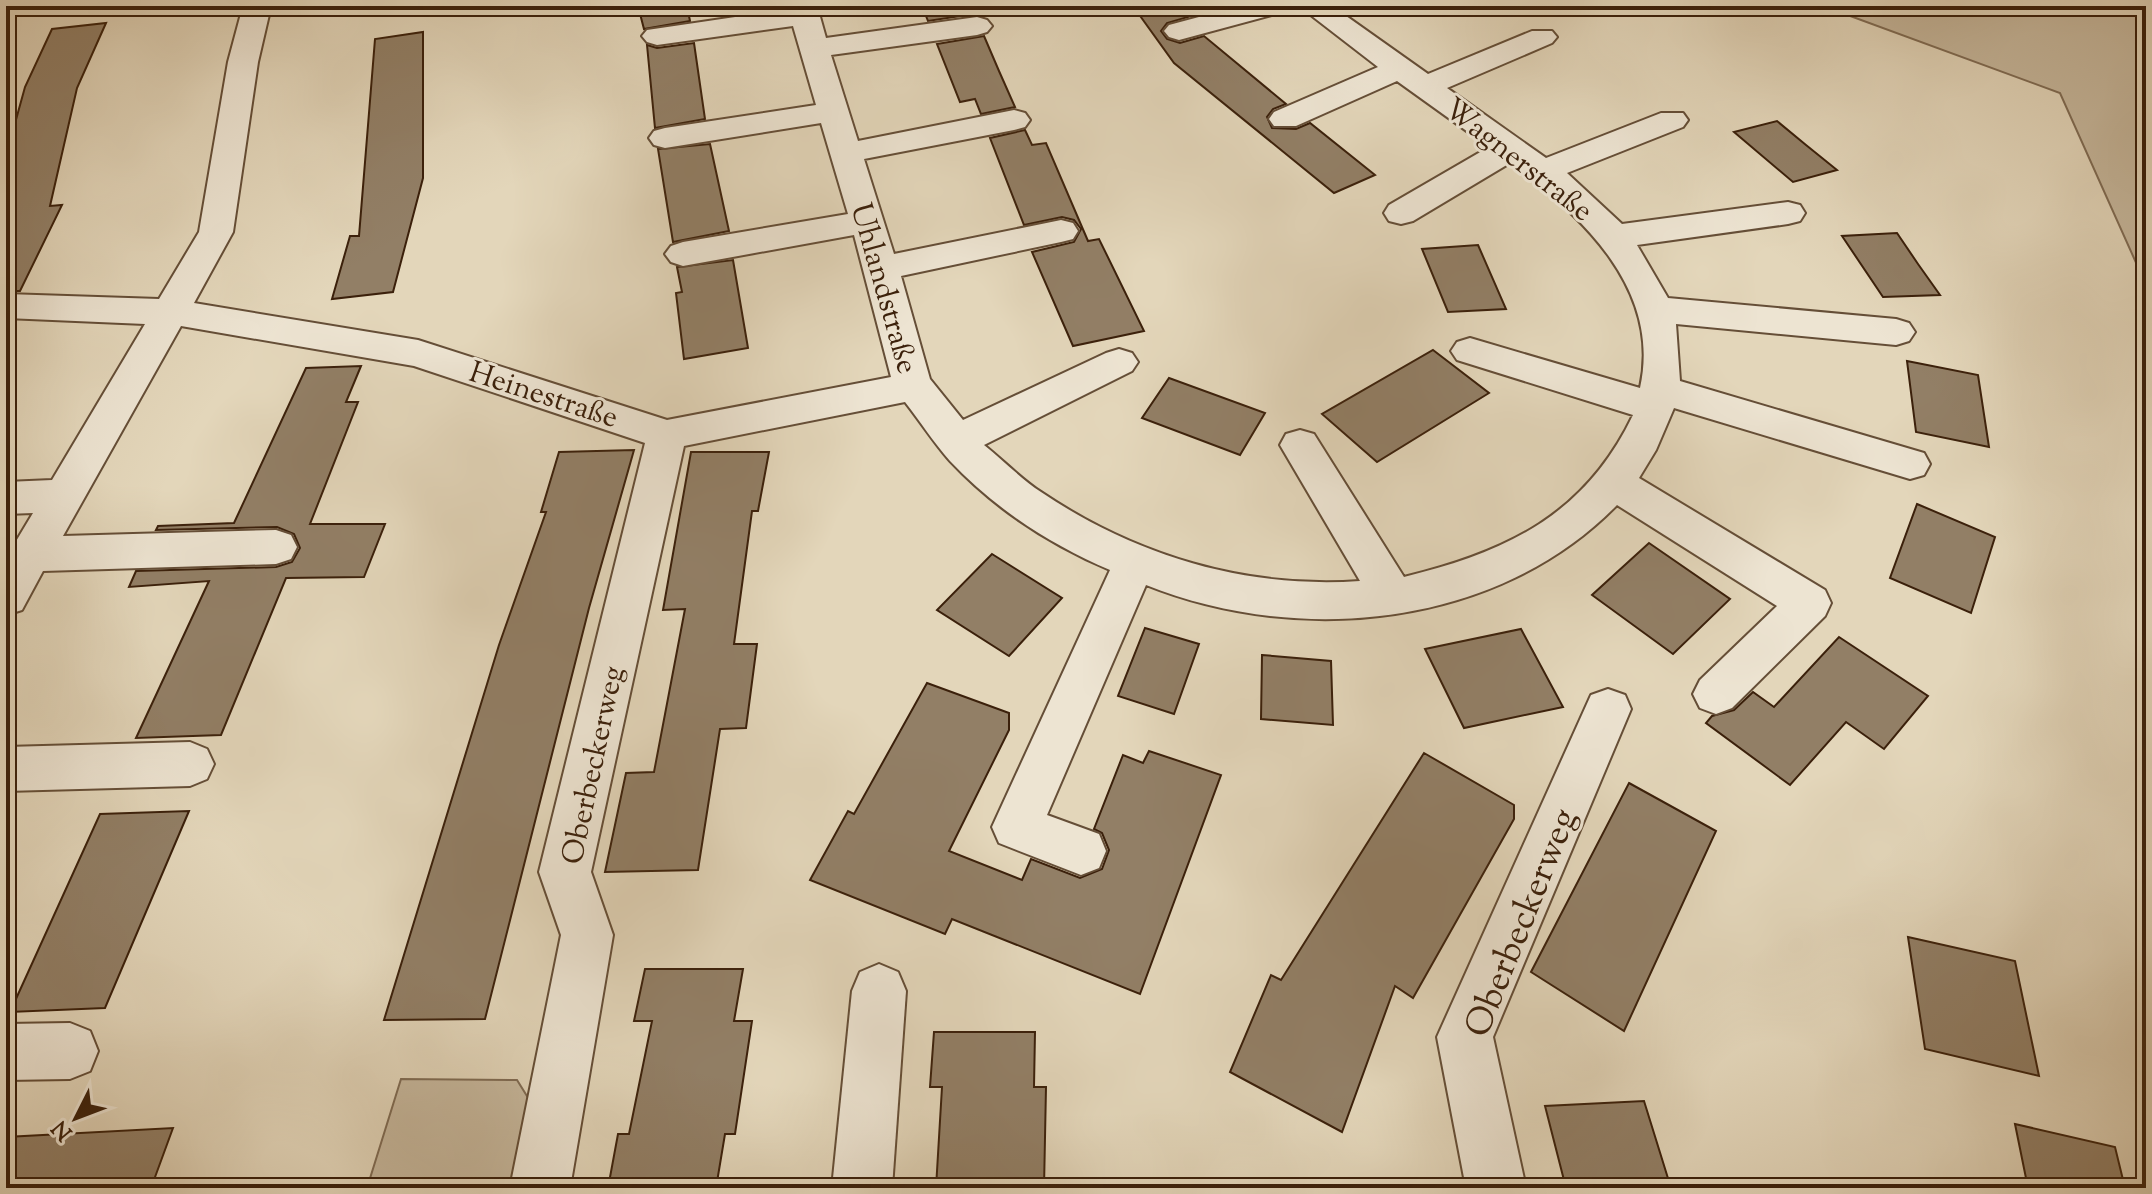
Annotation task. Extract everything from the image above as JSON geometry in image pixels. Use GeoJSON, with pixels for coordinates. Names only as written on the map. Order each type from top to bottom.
{"type":"FeatureCollection","features":[{"type":"Feature","properties":{"kind":"street"},"geometry":{"type":"LineString","coordinates":[[6,597],[216,232],[229,182],[244,44],[257,6]]}},
{"type":"Feature","properties":{"kind":"street"},"geometry":{"type":"LineString","coordinates":[[1179,31],[1273,6]]}},
{"type":"Feature","properties":{"kind":"street","name":"Wagnerstraße"},"geometry":{"type":"LineString","coordinates":[[1319,7],[1544,170],[1596,215],[1638,275],[1660,331],[1657,398],[1637,449],[1614,483],[1580,516],[1542,545],[1478,577],[1393,597],[1349,600]]}},
{"type":"Feature","properties":{"kind":"street"},"geometry":{"type":"LineString","coordinates":[[657,36],[804,11]]}},
{"type":"Feature","properties":{"kind":"street","name":"Uhlandstraße"},"geometry":{"type":"LineString","coordinates":[[804,11],[914,386],[956,441],[1030,507],[1134,564],[1188,582],[1239,593],[1291,599],[1349,600]]}},
{"type":"Feature","properties":{"kind":"street"},"geometry":{"type":"LineString","coordinates":[[814,49],[977,26]]}},
{"type":"Feature","properties":{"kind":"street"},"geometry":{"type":"LineString","coordinates":[[1285,119],[1542,37]]}},
{"type":"Feature","properties":{"kind":"street"},"geometry":{"type":"LineString","coordinates":[[665,138],[832,112]]}},
{"type":"Feature","properties":{"kind":"street"},"geometry":{"type":"LineString","coordinates":[[846,153],[1014,120]]}},
{"type":"Feature","properties":{"kind":"street"},"geometry":{"type":"LineString","coordinates":[[1544,170],[1672,120]]}},
{"type":"Feature","properties":{"kind":"street"},"geometry":{"type":"LineString","coordinates":[[1401,213],[1511,148]]}},
{"type":"Feature","properties":{"kind":"street"},"geometry":{"type":"LineString","coordinates":[[1612,237],[1788,213]]}},
{"type":"Feature","properties":{"kind":"street"},"geometry":{"type":"LineString","coordinates":[[683,254],[866,222]]}},
{"type":"Feature","properties":{"kind":"street"},"geometry":{"type":"LineString","coordinates":[[881,269],[1061,231]]}},
{"type":"Feature","properties":{"kind":"street","name":"Heinestraße"},"geometry":{"type":"LineString","coordinates":[[6,306],[172,312],[418,353],[667,435],[914,386]]}},
{"type":"Feature","properties":{"kind":"street"},"geometry":{"type":"LineString","coordinates":[[1653,309],[1896,332]]}},
{"type":"Feature","properties":{"kind":"street"},"geometry":{"type":"LineString","coordinates":[[1470,351],[1910,464]]}},
{"type":"Feature","properties":{"kind":"street"},"geometry":{"type":"LineString","coordinates":[[956,441],[1119,362]]}},
{"type":"Feature","properties":{"kind":"street","name":"Oberbeckerweg"},"geometry":{"type":"LineString","coordinates":[[540,1188],[587,935],[565,872],[667,435]]}},
{"type":"Feature","properties":{"kind":"street"},"geometry":{"type":"LineString","coordinates":[[1300,445],[1393,597]]}},
{"type":"Feature","properties":{"kind":"street"},"geometry":{"type":"LineString","coordinates":[[1614,483],[1809,603],[1716,694]]}},
{"type":"Feature","properties":{"kind":"street"},"geometry":{"type":"LineString","coordinates":[[6,498],[64,496]]}},
{"type":"Feature","properties":{"kind":"street"},"geometry":{"type":"LineString","coordinates":[[30,554],[276,547]]}},
{"type":"Feature","properties":{"kind":"street"},"geometry":{"type":"LineString","coordinates":[[1081,851],[1017,827],[1134,564]]}},
{"type":"Feature","properties":{"kind":"street","name":"Oberbeckerweg"},"geometry":{"type":"LineString","coordinates":[[1496,1188],[1465,1037],[1608,709]]}},
{"type":"Feature","properties":{"kind":"street"},"geometry":{"type":"LineString","coordinates":[[6,769],[190,764]]}},
{"type":"Feature","properties":{"kind":"street"},"geometry":{"type":"LineString","coordinates":[[862,1188],[879,991]]}},
{"type":"Feature","properties":{"kind":"street"},"geometry":{"type":"LineString","coordinates":[[6,1052],[70,1051]]}},
{"type":"Feature","properties":{"kind":"shaded area"},"geometry":{"type":"Polygon","coordinates":[[[1823,6],[2146,6],[2146,285],[2060,93],[1823,6]]]}},
{"type":"Feature","properties":{"kind":"shaded area"},"geometry":{"type":"Polygon","coordinates":[[[401,1079],[517,1080],[535,1109],[516,1188],[367,1188],[401,1079]]]}},
{"type":"Feature","properties":{"kind":"building"},"geometry":{"type":"Polygon","coordinates":[[[638,6],[687,6],[690,21],[644,29],[638,6]]]}},
{"type":"Feature","properties":{"kind":"building"},"geometry":{"type":"Polygon","coordinates":[[[922,6],[971,6],[974,14],[928,21],[922,6]]]}},
{"type":"Feature","properties":{"kind":"building"},"geometry":{"type":"Polygon","coordinates":[[[1133,6],[1180,6],[1188,17],[1167,23],[1161,31],[1167,39],[1180,43],[1204,36],[1286,104],[1273,109],[1267,117],[1272,128],[1296,129],[1310,123],[1375,175],[1334,193],[1174,63],[1133,6]]]}},
{"type":"Feature","properties":{"kind":"building"},"geometry":{"type":"Polygon","coordinates":[[[106,23],[77,88],[50,206],[62,205],[20,291],[6,291],[6,156],[25,87],[52,29],[106,23]]]}},
{"type":"Feature","properties":{"kind":"building"},"geometry":{"type":"Polygon","coordinates":[[[423,32],[423,178],[393,292],[332,299],[350,236],[359,236],[375,39],[423,32]]]}},
{"type":"Feature","properties":{"kind":"building"},"geometry":{"type":"Polygon","coordinates":[[[984,36],[1015,107],[981,114],[975,99],[960,102],[937,44],[984,36]]]}},
{"type":"Feature","properties":{"kind":"building"},"geometry":{"type":"Polygon","coordinates":[[[694,43],[705,119],[655,128],[647,45],[657,48],[694,43]]]}},
{"type":"Feature","properties":{"kind":"building"},"geometry":{"type":"Polygon","coordinates":[[[1777,121],[1837,170],[1793,182],[1734,132],[1777,121]]]}},
{"type":"Feature","properties":{"kind":"building"},"geometry":{"type":"Polygon","coordinates":[[[1025,130],[1032,145],[1046,143],[1088,241],[1099,239],[1144,331],[1073,346],[1032,252],[1074,242],[1081,229],[1074,220],[1062,217],[1024,225],[990,138],[1025,130]]]}},
{"type":"Feature","properties":{"kind":"building"},"geometry":{"type":"Polygon","coordinates":[[[710,144],[729,231],[673,242],[658,149],[710,144]]]}},
{"type":"Feature","properties":{"kind":"building"},"geometry":{"type":"Polygon","coordinates":[[[1897,233],[1940,295],[1883,297],[1842,236],[1897,233]]]}},
{"type":"Feature","properties":{"kind":"building"},"geometry":{"type":"Polygon","coordinates":[[[1478,245],[1506,309],[1448,312],[1422,249],[1478,245]]]}},
{"type":"Feature","properties":{"kind":"building"},"geometry":{"type":"Polygon","coordinates":[[[733,260],[748,348],[684,359],[676,293],[682,292],[677,267],[733,260]]]}},
{"type":"Feature","properties":{"kind":"building"},"geometry":{"type":"Polygon","coordinates":[[[1433,350],[1489,393],[1377,462],[1322,414],[1433,350]]]}},
{"type":"Feature","properties":{"kind":"building"},"geometry":{"type":"Polygon","coordinates":[[[1907,361],[1978,375],[1989,447],[1916,432],[1907,361]]]}},
{"type":"Feature","properties":{"kind":"building"},"geometry":{"type":"Polygon","coordinates":[[[361,366],[346,402],[358,402],[310,524],[385,524],[364,577],[286,578],[221,735],[136,738],[209,581],[129,587],[136,571],[276,567],[292,562],[300,548],[294,534],[277,527],[156,530],[158,526],[234,523],[306,368],[361,366]]]}},
{"type":"Feature","properties":{"kind":"building"},"geometry":{"type":"Polygon","coordinates":[[[1169,378],[1265,413],[1240,455],[1142,418],[1169,378]]]}},
{"type":"Feature","properties":{"kind":"building"},"geometry":{"type":"Polygon","coordinates":[[[634,450],[589,608],[485,1019],[384,1020],[499,645],[546,512],[541,512],[559,452],[634,450]]]}},
{"type":"Feature","properties":{"kind":"building"},"geometry":{"type":"Polygon","coordinates":[[[691,452],[769,452],[758,511],[752,511],[734,644],[757,644],[746,728],[720,729],[698,870],[605,872],[626,773],[654,772],[685,609],[663,610],[691,452]]]}},
{"type":"Feature","properties":{"kind":"building"},"geometry":{"type":"Polygon","coordinates":[[[1917,504],[1995,537],[1971,613],[1890,578],[1917,504]]]}},
{"type":"Feature","properties":{"kind":"building"},"geometry":{"type":"Polygon","coordinates":[[[1649,543],[1730,599],[1673,654],[1592,595],[1649,543]]]}},
{"type":"Feature","properties":{"kind":"building"},"geometry":{"type":"Polygon","coordinates":[[[992,554],[1062,598],[1009,656],[937,610],[992,554]]]}},
{"type":"Feature","properties":{"kind":"building"},"geometry":{"type":"Polygon","coordinates":[[[1145,628],[1199,644],[1174,714],[1118,696],[1145,628]]]}},
{"type":"Feature","properties":{"kind":"building"},"geometry":{"type":"Polygon","coordinates":[[[1521,629],[1563,707],[1464,728],[1425,649],[1521,629]]]}},
{"type":"Feature","properties":{"kind":"building"},"geometry":{"type":"Polygon","coordinates":[[[1839,637],[1928,696],[1884,749],[1846,722],[1790,785],[1706,723],[1712,716],[1734,710],[1753,692],[1774,707],[1839,637]]]}},
{"type":"Feature","properties":{"kind":"building"},"geometry":{"type":"Polygon","coordinates":[[[1262,655],[1331,661],[1333,725],[1261,719],[1262,655]]]}},
{"type":"Feature","properties":{"kind":"building"},"geometry":{"type":"Polygon","coordinates":[[[927,683],[1009,713],[1009,730],[949,851],[1022,880],[1031,859],[1080,878],[1102,869],[1109,850],[1102,833],[1094,829],[1123,755],[1143,763],[1149,751],[1221,775],[1140,994],[952,919],[945,934],[810,880],[848,811],[854,814],[927,683]]]}},
{"type":"Feature","properties":{"kind":"building"},"geometry":{"type":"Polygon","coordinates":[[[1424,753],[1514,805],[1514,819],[1413,998],[1395,986],[1342,1132],[1230,1072],[1271,975],[1281,980],[1424,753]]]}},
{"type":"Feature","properties":{"kind":"building"},"geometry":{"type":"Polygon","coordinates":[[[1629,783],[1716,831],[1624,1031],[1531,972],[1629,783]]]}},
{"type":"Feature","properties":{"kind":"building"},"geometry":{"type":"Polygon","coordinates":[[[189,811],[105,1008],[10,1012],[100,814],[189,811]]]}},
{"type":"Feature","properties":{"kind":"building"},"geometry":{"type":"Polygon","coordinates":[[[1908,937],[2015,961],[2039,1076],[1925,1049],[1908,937]]]}},
{"type":"Feature","properties":{"kind":"building"},"geometry":{"type":"Polygon","coordinates":[[[645,969],[743,969],[734,1021],[752,1021],[735,1134],[725,1134],[716,1188],[608,1188],[618,1134],[629,1134],[652,1021],[634,1021],[645,969]]]}},
{"type":"Feature","properties":{"kind":"building"},"geometry":{"type":"Polygon","coordinates":[[[934,1032],[1035,1032],[1034,1087],[1046,1087],[1044,1188],[936,1188],[942,1087],[930,1087],[934,1032]]]}},
{"type":"Feature","properties":{"kind":"building"},"geometry":{"type":"Polygon","coordinates":[[[1644,1101],[1671,1188],[1566,1188],[1545,1106],[1644,1101]]]}},
{"type":"Feature","properties":{"kind":"building"},"geometry":{"type":"Polygon","coordinates":[[[2015,1124],[2115,1147],[2125,1188],[2028,1188],[2015,1124]]]}},
{"type":"Feature","properties":{"kind":"building"},"geometry":{"type":"Polygon","coordinates":[[[173,1128],[151,1188],[6,1188],[6,1137],[173,1128]]]}}]}
